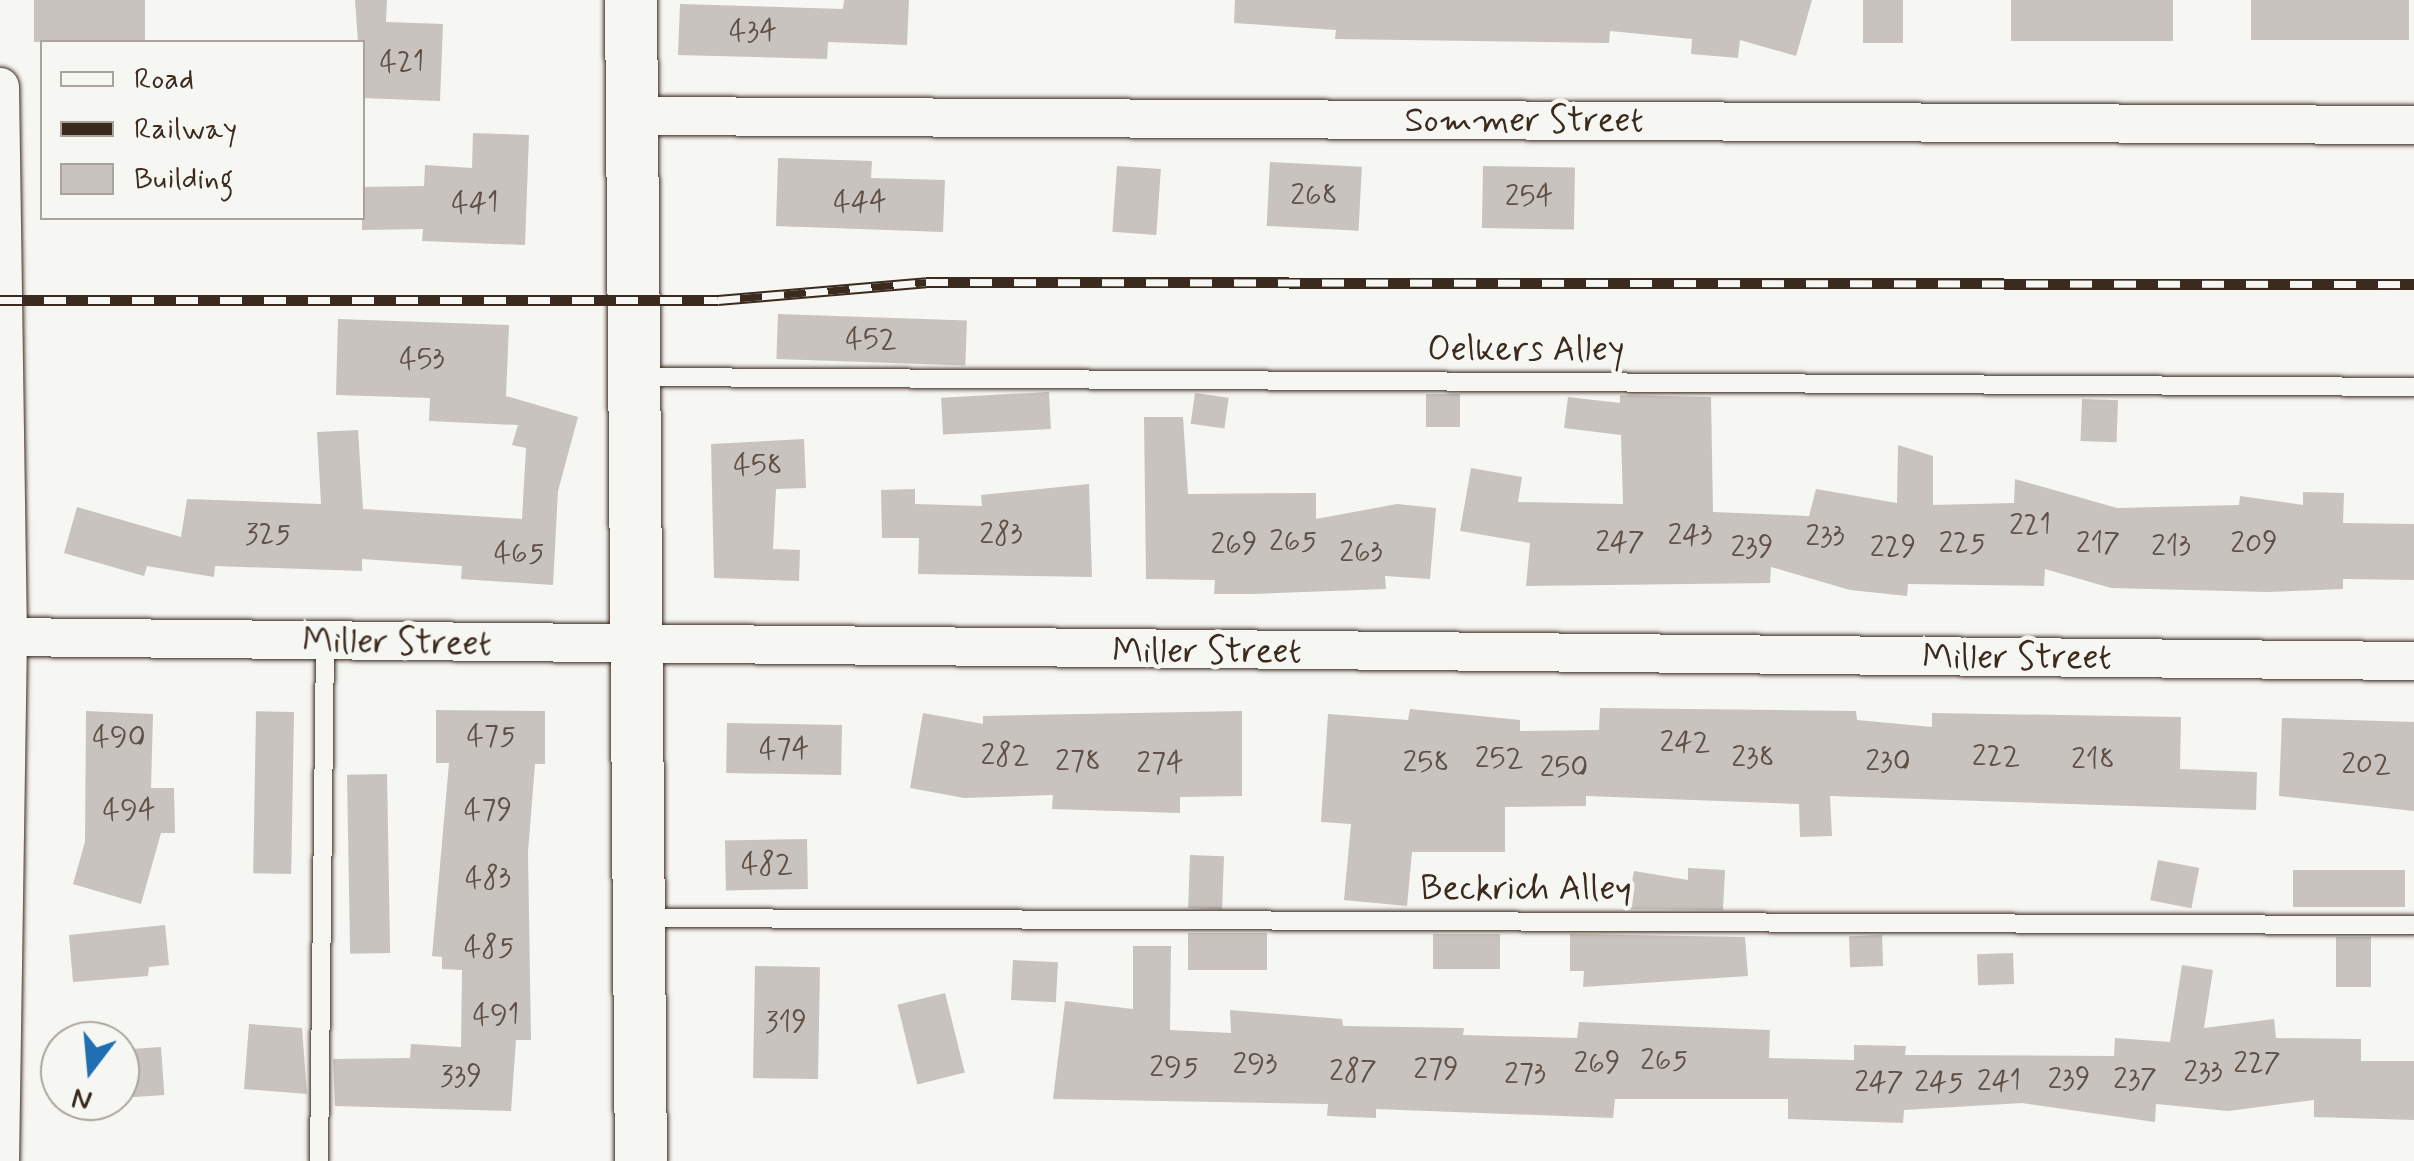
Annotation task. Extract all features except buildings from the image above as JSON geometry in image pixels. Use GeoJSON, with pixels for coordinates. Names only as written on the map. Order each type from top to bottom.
{"type":"FeatureCollection","features":[{"type":"Feature","properties":{"kind":"street"},"geometry":{"type":"LineString","coordinates":[[631,0],[642,648],[638,918],[641,1161]]}},
{"type":"Feature","properties":{"kind":"street"},"geometry":{"type":"LineString","coordinates":[[0,86],[4,636],[0,1161]]}},
{"type":"Feature","properties":{"kind":"street","name":"Sommer Street"},"geometry":{"type":"LineString","coordinates":[[635,116],[2414,126]]}},
{"type":"Feature","properties":{"kind":"street","name":"Miller Street"},"geometry":{"type":"LineString","coordinates":[[4,636],[642,648],[2414,661]]}},
{"type":"Feature","properties":{"kind":"lane","name":"Oelkers Alley"},"geometry":{"type":"LineString","coordinates":[[638,377],[2414,387]]}},
{"type":"Feature","properties":{"kind":"lane"},"geometry":{"type":"LineString","coordinates":[[319,1161],[324,642]]}},
{"type":"Feature","properties":{"kind":"lane","name":"Beckrich Alley"},"geometry":{"type":"LineString","coordinates":[[638,918],[2414,926]]}},
{"type":"Feature","properties":{"kind":"railway"},"geometry":{"type":"LineString","coordinates":[[0,300],[718,300],[926,282],[2414,284]]}}]}
